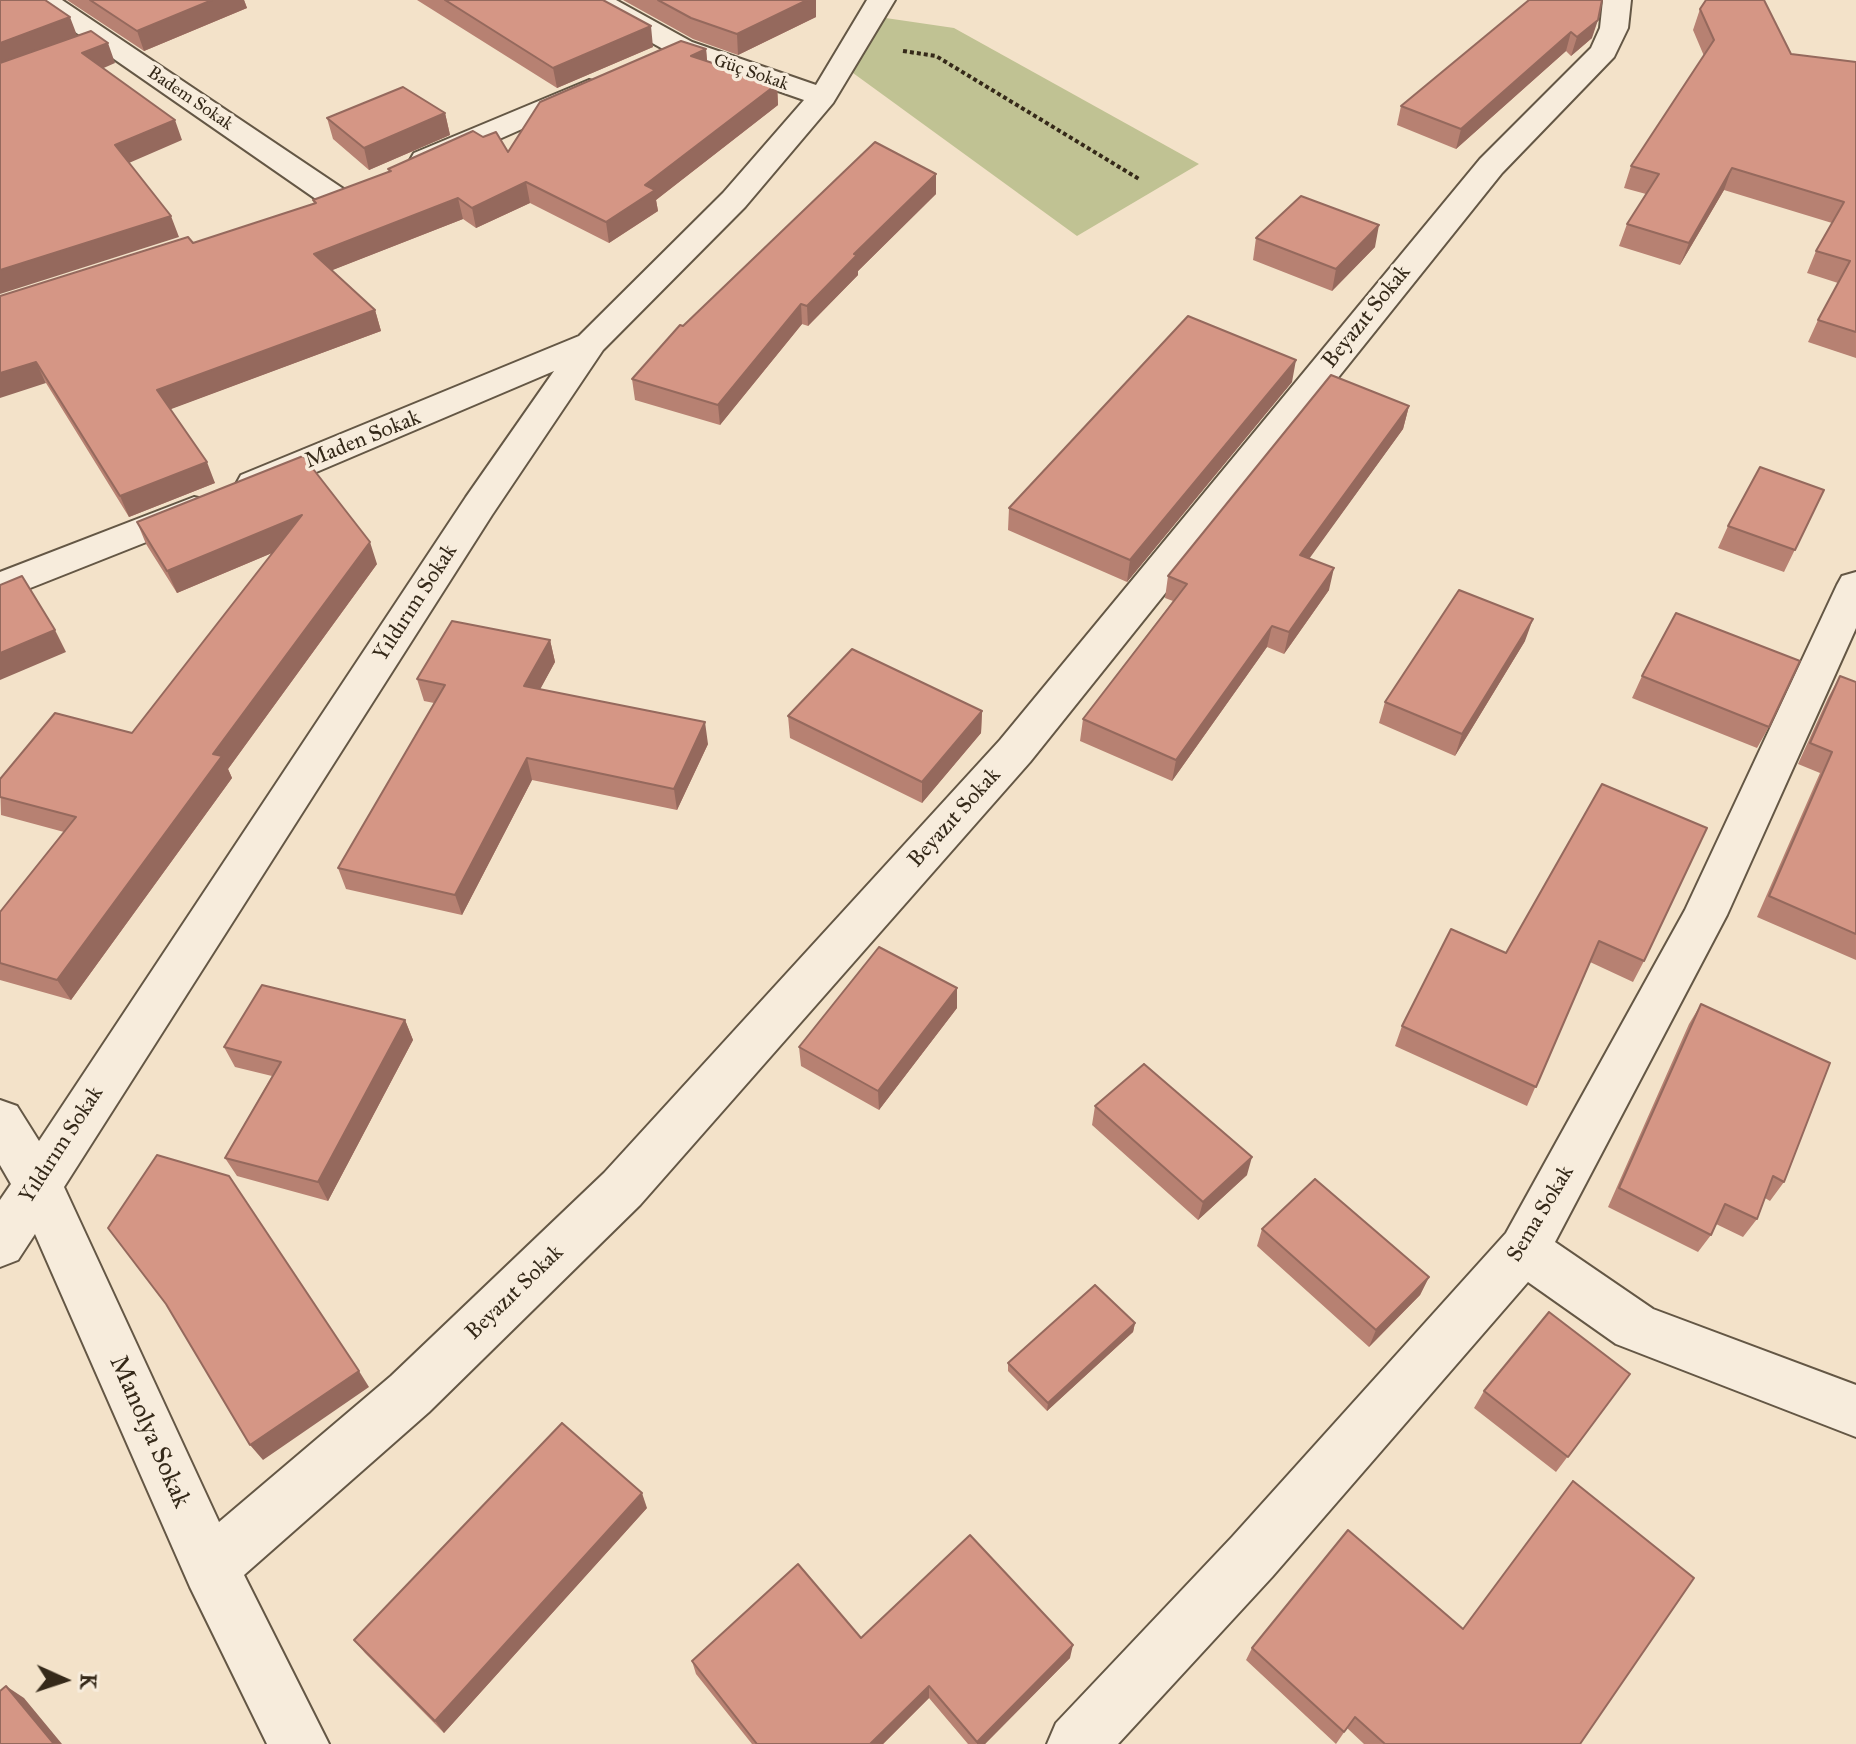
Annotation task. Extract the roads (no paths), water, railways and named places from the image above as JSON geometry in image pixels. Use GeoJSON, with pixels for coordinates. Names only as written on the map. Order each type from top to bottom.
{"type":"FeatureCollection","features":[{"type":"Feature","properties":{"kind":"street","name":"Badem Sokak"},"geometry":{"type":"LineString","coordinates":[[43,0],[322,203],[365,186]]}},
{"type":"Feature","properties":{"kind":"street","name":"Güç Sokak"},"geometry":{"type":"LineString","coordinates":[[596,0],[682,48],[823,97]]}},
{"type":"Feature","properties":{"kind":"street","name":"Yıldırım Sokak"},"geometry":{"type":"LineString","coordinates":[[0,1244],[37,1182],[479,506],[591,343],[734,200],[823,97],[881,0]]}},
{"type":"Feature","properties":{"kind":"street","name":"Beyazıt Sokak"},"geometry":{"type":"LineString","coordinates":[[210,1567],[410,1394],[622,1189],[654,1154],[1015,751],[1491,166],[1604,51],[1614,28],[1617,0]]}},
{"type":"Feature","properties":{"kind":"street"},"geometry":{"type":"LineString","coordinates":[[653,61],[682,48]]}},
{"type":"Feature","properties":{"kind":"street"},"geometry":{"type":"LineString","coordinates":[[394,174],[610,80]]}},
{"type":"Feature","properties":{"kind":"street","name":"Maden Sokak"},"geometry":{"type":"LineString","coordinates":[[0,587],[399,426],[591,343]]}},
{"type":"Feature","properties":{"kind":"street","name":"Sema Sokak"},"geometry":{"type":"LineString","coordinates":[[1077,1744],[1252,1557],[1524,1250],[1705,915],[1853,599]]}},
{"type":"Feature","properties":{"kind":"street","name":"Manolya Sokak"},"geometry":{"type":"LineString","coordinates":[[0,1121],[37,1182],[285,1737]]}},
{"type":"Feature","properties":{"kind":"street"},"geometry":{"type":"LineString","coordinates":[[1524,1250],[1635,1327],[1856,1411]]}}]}
